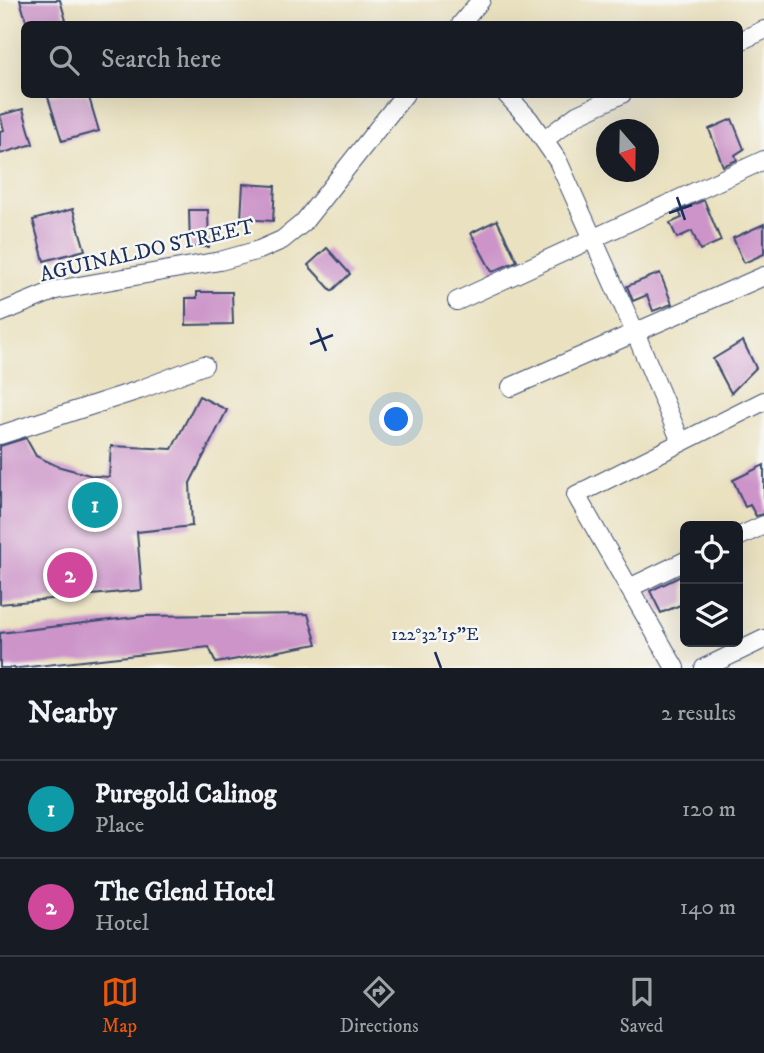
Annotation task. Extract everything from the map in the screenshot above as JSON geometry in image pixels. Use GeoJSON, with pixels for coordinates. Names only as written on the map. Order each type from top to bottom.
{"type":"FeatureCollection","features":[{"type":"Feature","properties":{"kind":"street"},"geometry":{"type":"LineString","coordinates":[[464,21],[481,0]]}},
{"type":"Feature","properties":{"kind":"street"},"geometry":{"type":"LineString","coordinates":[[743,40],[764,30]]}},
{"type":"Feature","properties":{"kind":"street","name":"AGUINALDO STREET"},"geometry":{"type":"LineString","coordinates":[[0,313],[56,290],[220,261],[282,240],[303,223],[402,98]]}},
{"type":"Feature","properties":{"kind":"street"},"geometry":{"type":"LineString","coordinates":[[510,98],[529,118],[558,161],[681,442]]}},
{"type":"Feature","properties":{"kind":"street"},"geometry":{"type":"LineString","coordinates":[[544,140],[577,115],[613,98]]}},
{"type":"Feature","properties":{"kind":"street"},"geometry":{"type":"LineString","coordinates":[[457,300],[764,160]]}},
{"type":"Feature","properties":{"kind":"street"},"geometry":{"type":"LineString","coordinates":[[511,387],[764,276]]}},
{"type":"Feature","properties":{"kind":"street"},"geometry":{"type":"LineString","coordinates":[[0,435],[139,390],[204,365]]}},
{"type":"Feature","properties":{"kind":"street"},"geometry":{"type":"LineString","coordinates":[[675,668],[576,495],[764,401]]}},
{"type":"Feature","properties":{"kind":"street"},"geometry":{"type":"LineString","coordinates":[[743,535],[764,525]]}},
{"type":"Feature","properties":{"kind":"street"},"geometry":{"type":"LineString","coordinates":[[629,587],[680,563]]}},
{"type":"Feature","properties":{"kind":"street"},"geometry":{"type":"LineString","coordinates":[[704,668],[764,639]]}},
{"type":"Feature","properties":{"kind":"building"},"geometry":{"type":"Polygon","coordinates":[[[20,0],[60,0],[66,21],[26,21],[20,0]]]}},
{"type":"Feature","properties":{"kind":"building"},"geometry":{"type":"Polygon","coordinates":[[[48,98],[89,98],[99,131],[62,141],[48,98]]]}},
{"type":"Feature","properties":{"kind":"building"},"geometry":{"type":"Polygon","coordinates":[[[23,109],[33,144],[0,154],[0,131],[4,130],[0,115],[23,109]]]}},
{"type":"Feature","properties":{"kind":"building"},"geometry":{"type":"Polygon","coordinates":[[[732,119],[744,149],[735,155],[737,160],[723,166],[709,129],[732,119]]]}},
{"type":"Feature","properties":{"kind":"building"},"geometry":{"type":"Polygon","coordinates":[[[243,184],[275,186],[273,221],[241,219],[243,184]]]}},
{"type":"Feature","properties":{"kind":"building"},"geometry":{"type":"Polygon","coordinates":[[[704,200],[721,241],[700,250],[692,231],[677,238],[670,223],[682,218],[679,211],[704,200]]]}},
{"type":"Feature","properties":{"kind":"building"},"geometry":{"type":"Polygon","coordinates":[[[73,209],[85,250],[44,261],[33,220],[73,209]]]}},
{"type":"Feature","properties":{"kind":"building"},"geometry":{"type":"Polygon","coordinates":[[[189,210],[208,210],[209,247],[190,247],[189,210]]]}},
{"type":"Feature","properties":{"kind":"building"},"geometry":{"type":"Polygon","coordinates":[[[497,220],[517,261],[492,272],[471,233],[497,220]]]}},
{"type":"Feature","properties":{"kind":"building"},"geometry":{"type":"Polygon","coordinates":[[[764,224],[764,254],[744,263],[733,238],[764,224]]]}},
{"type":"Feature","properties":{"kind":"building"},"geometry":{"type":"Polygon","coordinates":[[[327,248],[350,274],[332,291],[308,265],[327,248]]]}},
{"type":"Feature","properties":{"kind":"building"},"geometry":{"type":"Polygon","coordinates":[[[660,273],[672,304],[653,311],[647,295],[633,301],[627,286],[660,273]]]}},
{"type":"Feature","properties":{"kind":"building"},"geometry":{"type":"Polygon","coordinates":[[[197,292],[232,292],[233,324],[186,325],[186,298],[197,298],[197,292]]]}},
{"type":"Feature","properties":{"kind":"building"},"geometry":{"type":"Polygon","coordinates":[[[743,341],[756,368],[731,393],[713,359],[743,341]]]}},
{"type":"Feature","properties":{"kind":"building"},"geometry":{"type":"Polygon","coordinates":[[[199,396],[227,410],[190,483],[192,526],[137,532],[142,590],[0,604],[0,446],[26,438],[36,456],[57,466],[93,476],[109,477],[111,446],[172,449],[199,396]]]}},
{"type":"Feature","properties":{"kind":"building"},"geometry":{"type":"Polygon","coordinates":[[[764,465],[764,514],[756,516],[750,505],[745,507],[733,480],[764,465]]]}},
{"type":"Feature","properties":{"kind":"building"},"geometry":{"type":"Polygon","coordinates":[[[680,576],[680,605],[661,613],[650,591],[680,576]]]}},
{"type":"Feature","properties":{"kind":"building"},"geometry":{"type":"Polygon","coordinates":[[[308,614],[317,644],[216,663],[209,647],[0,668],[0,633],[144,616],[308,614]]]}},
{"type":"Feature","properties":{"kind":"place","name":"Puregold Calinog"},"geometry":{"type":"Point","coordinates":[95,505]}},
{"type":"Feature","properties":{"kind":"place","name":"The Glend Hotel"},"geometry":{"type":"Point","coordinates":[70,575]}}]}
